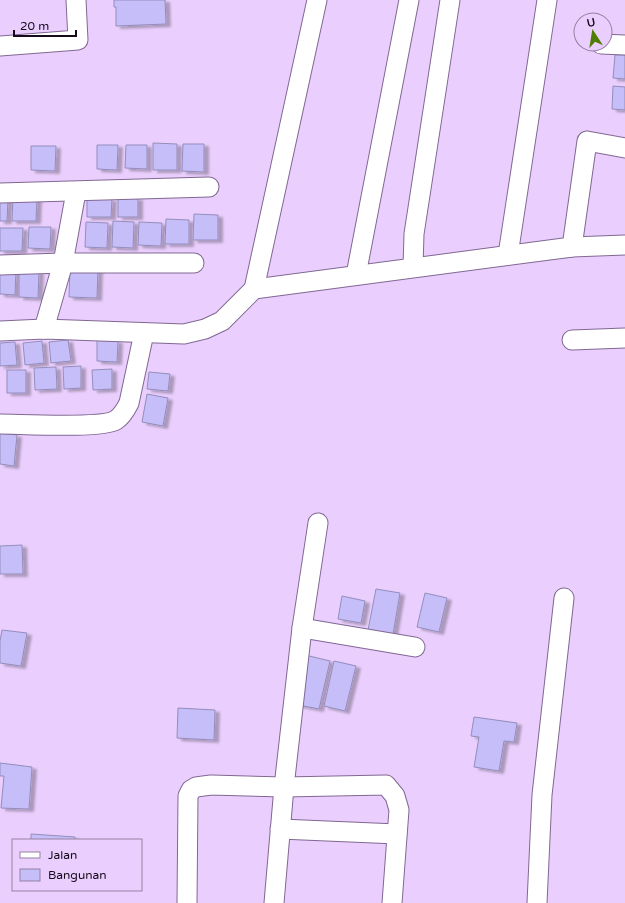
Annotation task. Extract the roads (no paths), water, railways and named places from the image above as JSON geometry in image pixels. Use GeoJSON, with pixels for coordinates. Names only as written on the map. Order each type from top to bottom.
{"type":"FeatureCollection","features":[{"type":"Feature","properties":{"kind":"street"},"geometry":{"type":"LineString","coordinates":[[0,46],[78,40],[76,0]]}},
{"type":"Feature","properties":{"kind":"street"},"geometry":{"type":"LineString","coordinates":[[0,331],[44,329],[184,334],[205,329],[222,321],[254,290],[316,0]]}},
{"type":"Feature","properties":{"kind":"street"},"geometry":{"type":"LineString","coordinates":[[356,275],[409,0]]}},
{"type":"Feature","properties":{"kind":"street"},"geometry":{"type":"LineString","coordinates":[[413,267],[414,234],[450,0]]}},
{"type":"Feature","properties":{"kind":"street"},"geometry":{"type":"LineString","coordinates":[[508,255],[547,0]]}},
{"type":"Feature","properties":{"kind":"street"},"geometry":{"type":"LineString","coordinates":[[613,44],[625,45]]}},
{"type":"Feature","properties":{"kind":"street"},"geometry":{"type":"LineString","coordinates":[[572,246],[587,141],[625,148]]}},
{"type":"Feature","properties":{"kind":"street"},"geometry":{"type":"LineString","coordinates":[[0,193],[209,187]]}},
{"type":"Feature","properties":{"kind":"street"},"geometry":{"type":"LineString","coordinates":[[44,329],[63,263],[76,192]]}},
{"type":"Feature","properties":{"kind":"street"},"geometry":{"type":"LineString","coordinates":[[254,290],[572,246],[625,246]]}},
{"type":"Feature","properties":{"kind":"street"},"geometry":{"type":"LineString","coordinates":[[0,265],[63,263],[194,263]]}},
{"type":"Feature","properties":{"kind":"street"},"geometry":{"type":"LineString","coordinates":[[0,424],[93,425],[115,420],[124,413],[129,403],[144,333]]}},
{"type":"Feature","properties":{"kind":"street"},"geometry":{"type":"LineString","coordinates":[[572,340],[625,338]]}},
{"type":"Feature","properties":{"kind":"street"},"geometry":{"type":"LineString","coordinates":[[274,903],[284,787],[302,628],[318,523]]}},
{"type":"Feature","properties":{"kind":"street"},"geometry":{"type":"LineString","coordinates":[[537,903],[542,795],[564,598]]}},
{"type":"Feature","properties":{"kind":"street"},"geometry":{"type":"LineString","coordinates":[[302,628],[415,647]]}},
{"type":"Feature","properties":{"kind":"street"},"geometry":{"type":"LineString","coordinates":[[187,903],[188,796],[191,790],[201,786],[211,785],[284,787],[386,785],[395,796],[399,810],[392,903]]}},
{"type":"Feature","properties":{"kind":"street"},"geometry":{"type":"LineString","coordinates":[[280,829],[397,834]]}}]}
